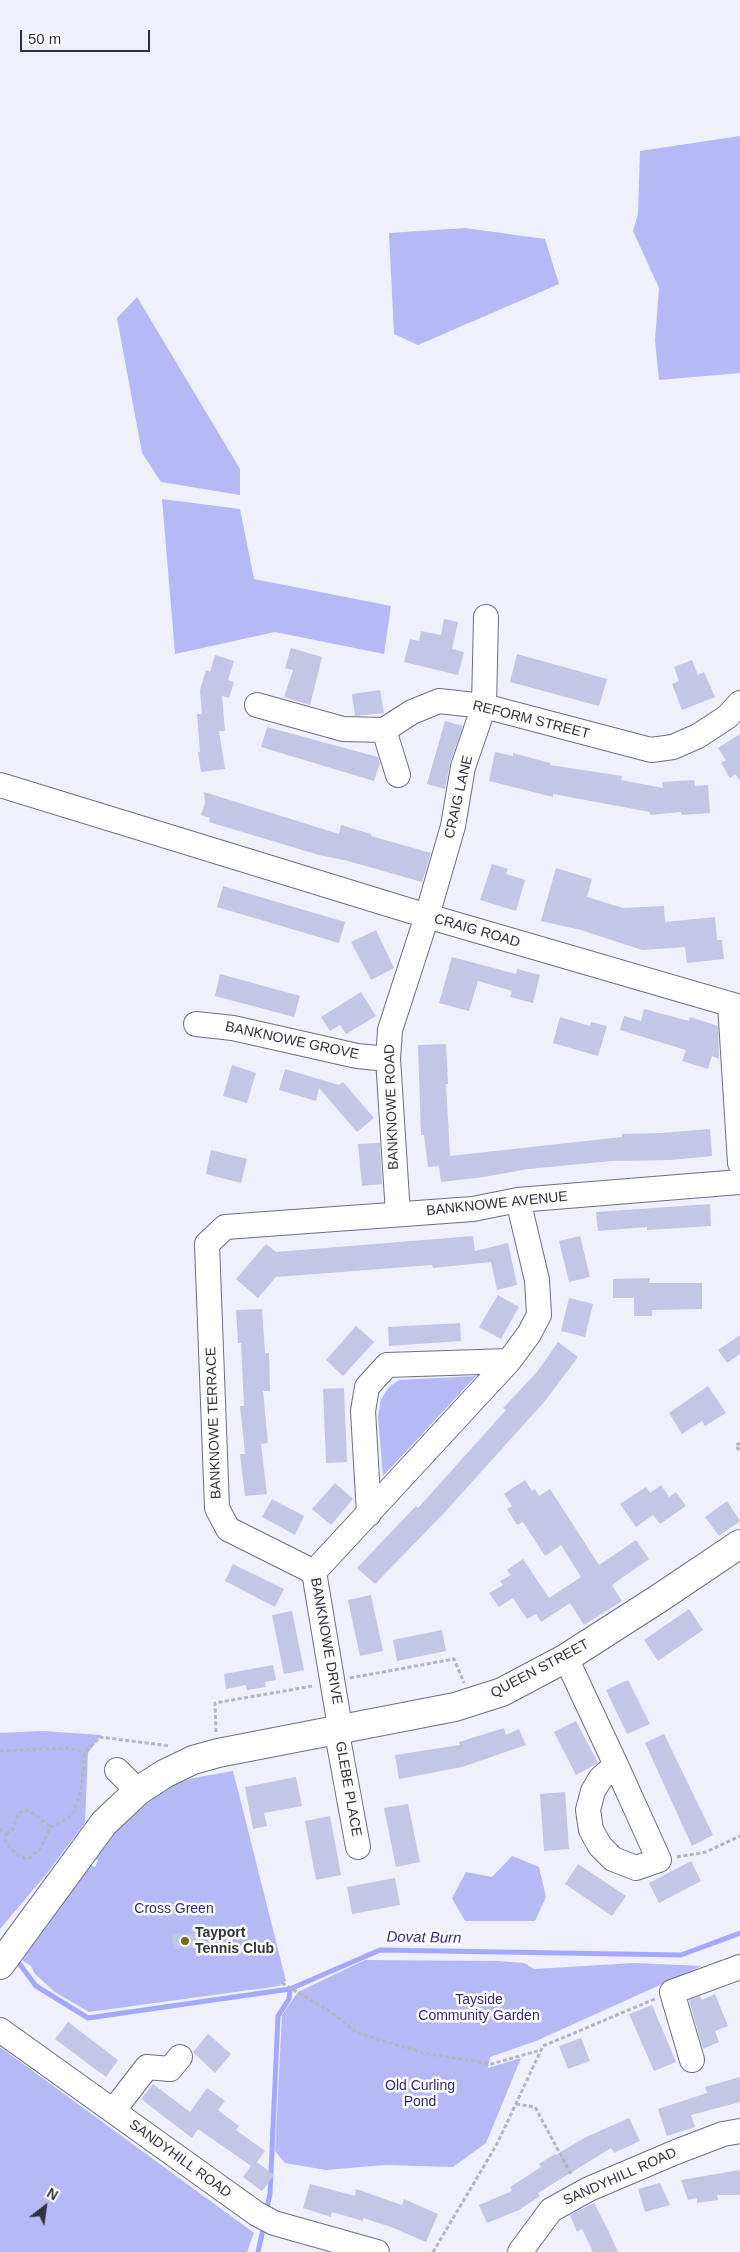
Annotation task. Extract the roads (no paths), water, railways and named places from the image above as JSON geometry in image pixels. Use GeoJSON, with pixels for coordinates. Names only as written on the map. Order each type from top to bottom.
{"type":"FeatureCollection","features":[{"type":"Feature","properties":{"kind":"main road","name":"QUEEN STREET"},"geometry":{"type":"LineString","coordinates":[[7,1956],[104,1823],[138,1791],[164,1774],[193,1760],[256,1745],[339,1731],[455,1707],[502,1692],[566,1658],[740,1544]]}},
{"type":"Feature","properties":{"kind":"street","name":"CRAIG LANE"},"geometry":{"type":"LineString","coordinates":[[427,916],[453,826],[464,767],[484,706],[486,617]]}},
{"type":"Feature","properties":{"kind":"street","name":"REFORM STREET"},"geometry":{"type":"LineString","coordinates":[[384,730],[412,712],[439,701],[484,706],[651,750],[673,747],[698,736],[727,717],[740,703]]}},
{"type":"Feature","properties":{"kind":"street"},"geometry":{"type":"LineString","coordinates":[[256,705],[343,729],[384,730],[398,775]]}},
{"type":"Feature","properties":{"kind":"street","name":"CRAIG ROAD"},"geometry":{"type":"LineString","coordinates":[[0,786],[427,916],[735,1006]]}},
{"type":"Feature","properties":{"kind":"street","name":"BANKNOWE ROAD"},"geometry":{"type":"LineString","coordinates":[[398,1214],[388,1059],[390,1030],[427,916]]}},
{"type":"Feature","properties":{"kind":"street"},"geometry":{"type":"LineString","coordinates":[[735,1006],[740,1163]]}},
{"type":"Feature","properties":{"kind":"street","name":"BANKNOWE GROVE"},"geometry":{"type":"LineString","coordinates":[[196,1024],[233,1028],[357,1056],[388,1059]]}},
{"type":"Feature","properties":{"kind":"street","name":"BANKNOWE AVENUE"},"geometry":{"type":"LineString","coordinates":[[225,1227],[473,1209],[518,1200],[740,1182]]}},
{"type":"Feature","properties":{"kind":"street","name":"BANKNOWE DRIVE"},"geometry":{"type":"LineString","coordinates":[[339,1731],[338,1713],[314,1572],[509,1361],[539,1315],[537,1280],[518,1200]]}},
{"type":"Feature","properties":{"kind":"street","name":"BANKNOWE TERRACE"},"geometry":{"type":"LineString","coordinates":[[225,1227],[207,1244],[217,1508],[228,1529],[314,1572]]}},
{"type":"Feature","properties":{"kind":"street"},"geometry":{"type":"LineString","coordinates":[[369,1514],[363,1411],[368,1387],[387,1365],[509,1361]]}},
{"type":"Feature","properties":{"kind":"street"},"geometry":{"type":"LineString","coordinates":[[566,1658],[616,1765],[659,1860],[636,1868],[613,1859],[600,1846],[591,1830],[588,1810],[593,1791],[601,1778],[616,1765]]}},
{"type":"Feature","properties":{"kind":"street","name":"GLEBE PLACE"},"geometry":{"type":"LineString","coordinates":[[339,1731],[339,1744],[358,1847]]}},
{"type":"Feature","properties":{"kind":"street"},"geometry":{"type":"LineString","coordinates":[[117,1770],[138,1791]]}},
{"type":"Feature","properties":{"kind":"street"},"geometry":{"type":"LineString","coordinates":[[692,2060],[672,1992],[740,1967]]}},
{"type":"Feature","properties":{"kind":"street","name":"SANDYHILL ROAD"},"geometry":{"type":"LineString","coordinates":[[0,2030],[265,2218],[377,2252]]}},
{"type":"Feature","properties":{"kind":"street"},"geometry":{"type":"LineString","coordinates":[[113,2111],[147,2067],[170,2069],[180,2057]]}},
{"type":"Feature","properties":{"kind":"street","name":"SANDYHILL ROAD"},"geometry":{"type":"LineString","coordinates":[[520,2252],[551,2210],[581,2193],[676,2152],[723,2134],[740,2131]]}},
{"type":"Feature","properties":{"kind":"waterway","name":"Dovat Burn"},"geometry":{"type":"LineString","coordinates":[[15,1958],[36,1986],[88,2018],[290,1989],[380,1950],[681,1955],[740,1933]]}},
{"type":"Feature","properties":{"kind":"waterway","name":"Dovat Burn"},"geometry":{"type":"LineString","coordinates":[[266,2212],[270,2194],[278,2016],[289,1999],[290,1989]]}},
{"type":"Feature","properties":{"kind":"waterway","name":"Dovat Burn"},"geometry":{"type":"LineString","coordinates":[[258,2252],[264,2225]]}},
{"type":"Feature","properties":{"kind":"place","name":"Tayport Tennis Club"},"geometry":{"type":"Point","coordinates":[185,1941]}},
{"type":"Feature","properties":{"kind":"park label","name":"Cross Green"},"geometry":{"type":"Point","coordinates":[174,1909]}},
{"type":"Feature","properties":{"kind":"park label","name":"Tayside Community Garden"},"geometry":{"type":"Point","coordinates":[479,2008]}},
{"type":"Feature","properties":{"kind":"park label","name":"Old Curling Pond"},"geometry":{"type":"Point","coordinates":[420,2094]}}]}
